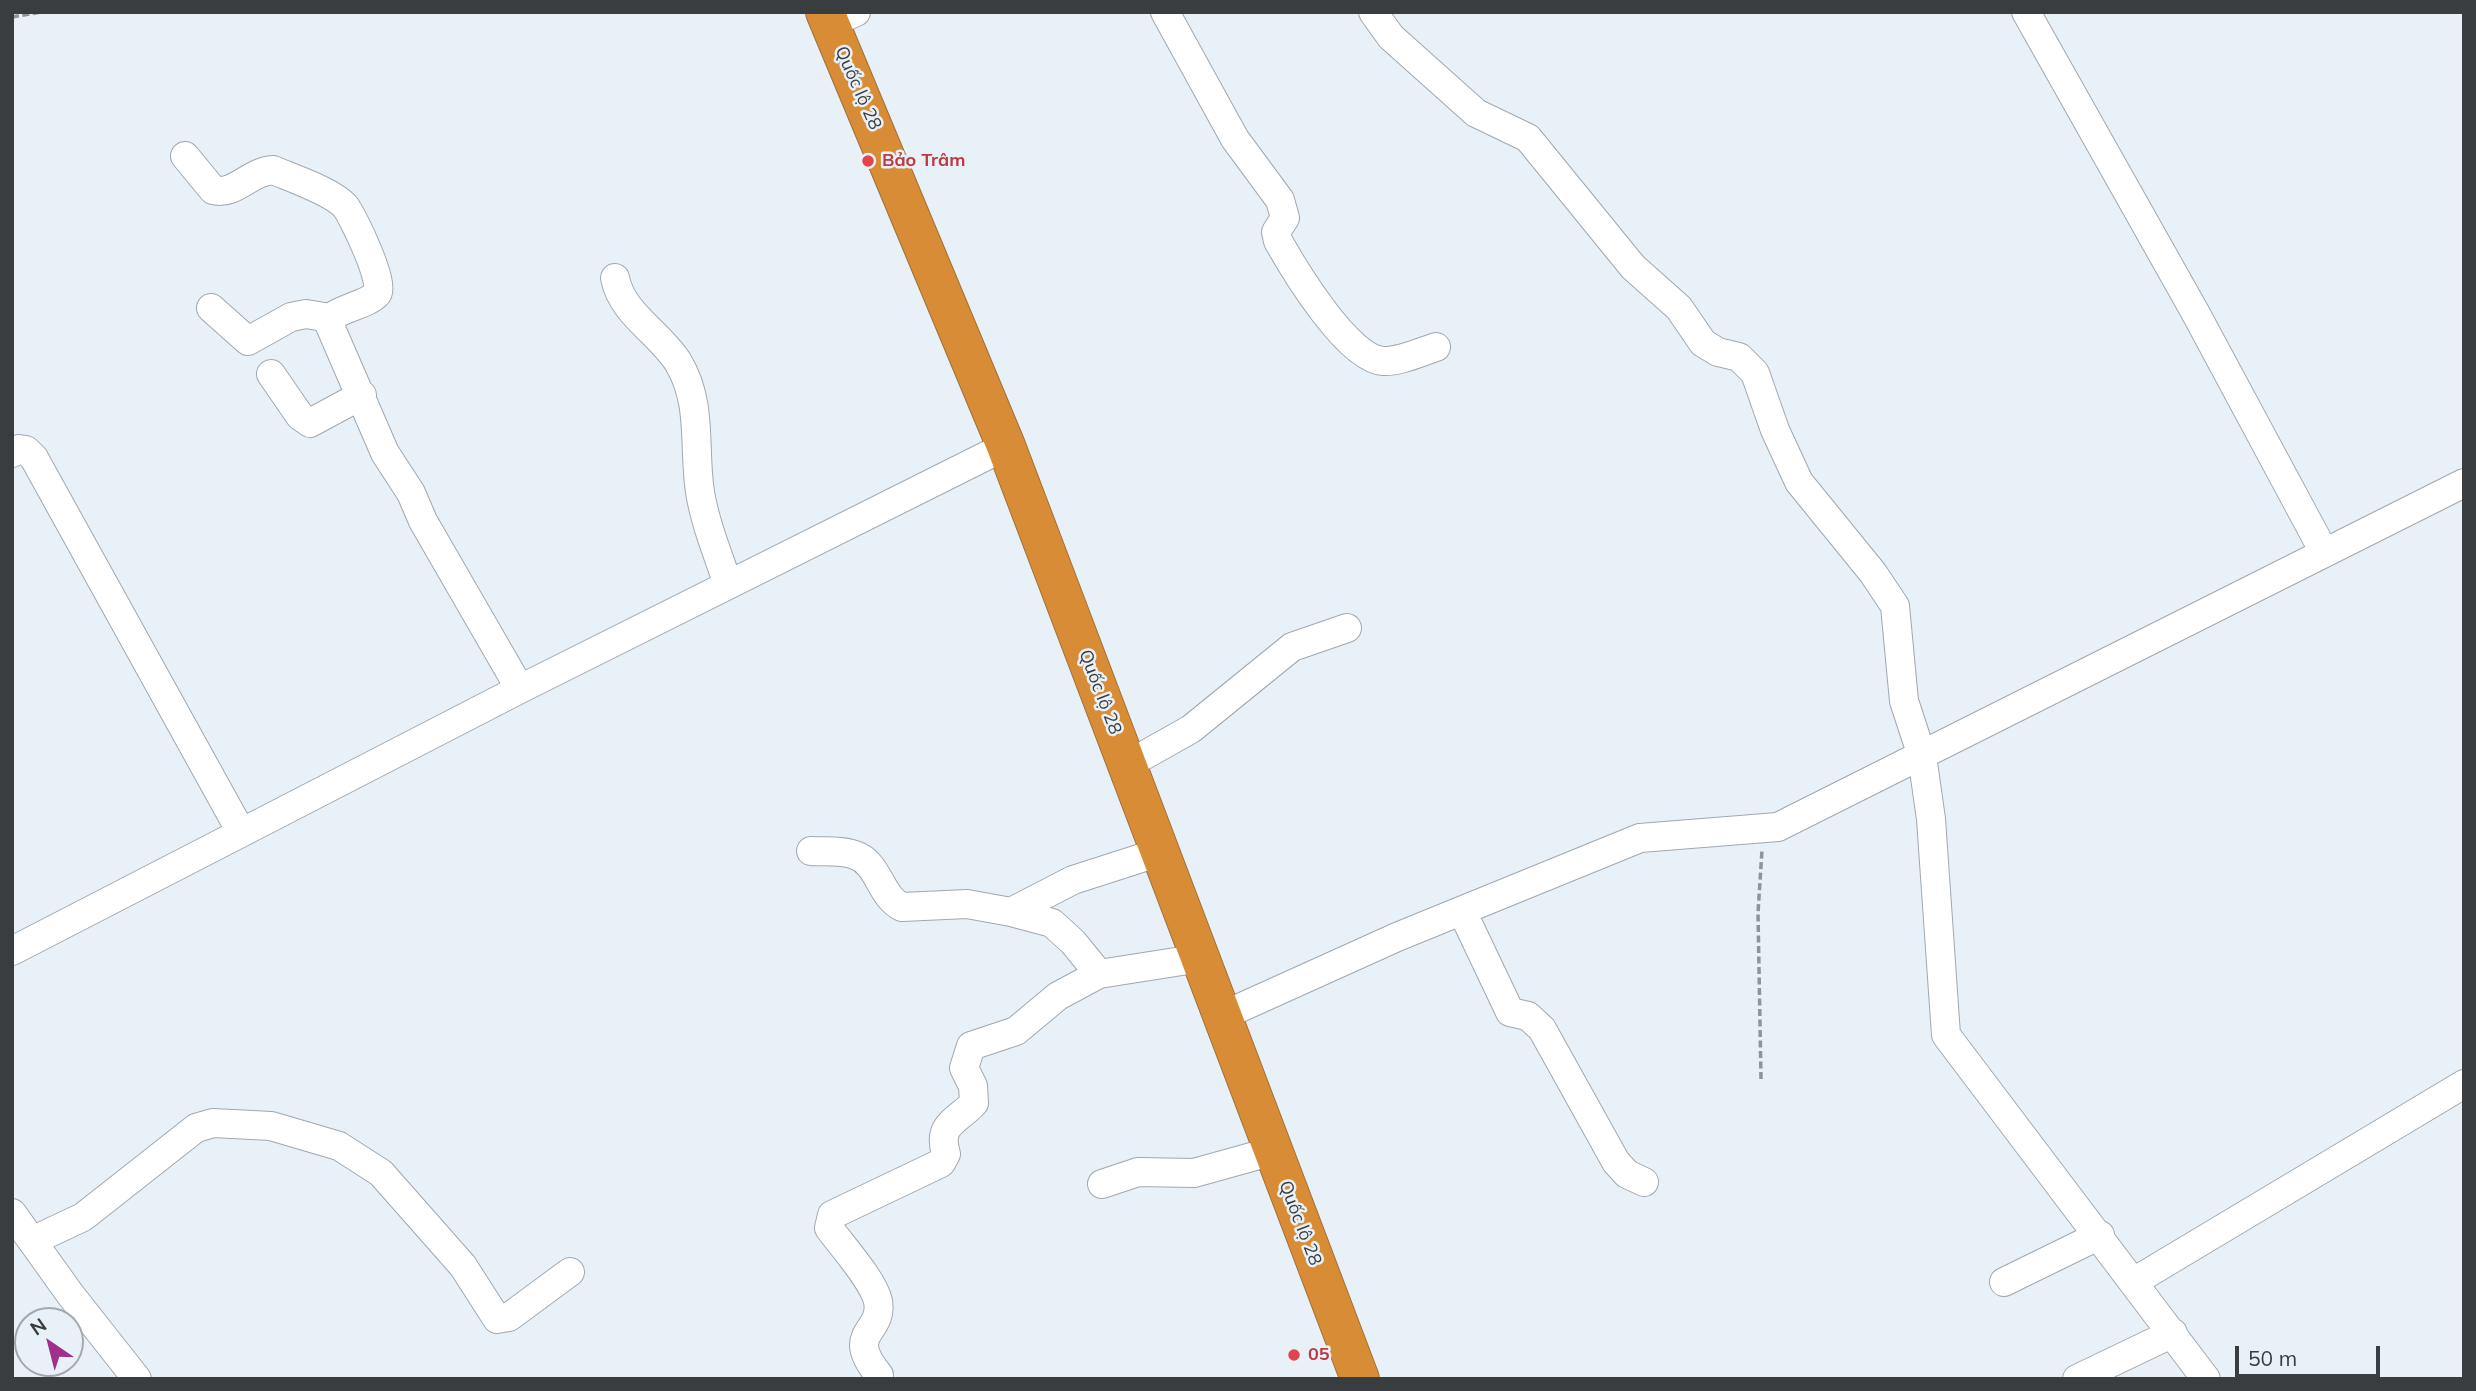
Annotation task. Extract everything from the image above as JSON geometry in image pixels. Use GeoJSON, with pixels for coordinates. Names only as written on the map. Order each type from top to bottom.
{"type":"FeatureCollection","features":[{"type":"Feature","properties":{"kind":"highway","name":"Quốc lộ 28"},"geometry":{"type":"LineString","coordinates":[[837,16],[1006,446],[1201,958],[1273,1151],[1350,1376]]}},
{"type":"Feature","properties":{"kind":"street"},"geometry":{"type":"LineString","coordinates":[[1166,12],[1235,139],[1280,200],[1285,218],[1276,232],[1278,241],[1337,328],[1356,350],[1375,360],[1386,362],[1436,347]]}},
{"type":"Feature","properties":{"kind":"street"},"geometry":{"type":"LineString","coordinates":[[1373,12],[1391,37],[1476,113],[1528,138],[1633,267],[1679,308],[1703,343],[1718,352],[1739,357],[1755,373],[1775,430],[1799,482],[1873,573],[1895,606],[1904,701],[1923,756],[1931,819],[1946,1035],[2135,1281],[2206,1379]]}},
{"type":"Feature","properties":{"kind":"street"},"geometry":{"type":"LineString","coordinates":[[2026,12],[2195,313],[2324,552]]}},
{"type":"Feature","properties":{"kind":"street"},"geometry":{"type":"LineString","coordinates":[[185,156],[213,190],[227,192],[254,174],[273,170],[346,207],[378,272],[380,289],[376,296],[330,318],[306,314],[291,317],[248,341],[211,309]]}},
{"type":"Feature","properties":{"kind":"street"},"geometry":{"type":"LineString","coordinates":[[615,278],[618,293],[625,303],[663,342],[679,363],[694,401],[700,494],[728,584]]}},
{"type":"Feature","properties":{"kind":"street"},"geometry":{"type":"LineString","coordinates":[[330,318],[330,326],[390,464],[411,494],[423,522],[520,689]]}},
{"type":"Feature","properties":{"kind":"street"},"geometry":{"type":"LineString","coordinates":[[271,374],[300,416],[310,423],[362,395]]}},
{"type":"Feature","properties":{"kind":"street"},"geometry":{"type":"LineString","coordinates":[[12,951],[520,689],[1006,446]]}},
{"type":"Feature","properties":{"kind":"street"},"geometry":{"type":"LineString","coordinates":[[12,453],[19,449],[26,450],[34,458],[241,832]]}},
{"type":"Feature","properties":{"kind":"street"},"geometry":{"type":"LineString","coordinates":[[1222,1016],[1462,911],[1640,838],[1778,827],[2464,483]]}},
{"type":"Feature","properties":{"kind":"street"},"geometry":{"type":"LineString","coordinates":[[1128,765],[1191,729],[1292,647],[1347,628]]}},
{"type":"Feature","properties":{"kind":"street"},"geometry":{"type":"LineString","coordinates":[[811,851],[858,856],[866,860],[890,896],[902,907],[967,904],[1052,923],[1073,942],[1099,974]]}},
{"type":"Feature","properties":{"kind":"street"},"geometry":{"type":"LineString","coordinates":[[1011,912],[1073,880],[1160,852]]}},
{"type":"Feature","properties":{"kind":"street"},"geometry":{"type":"LineString","coordinates":[[1462,911],[1510,1012],[1528,1016],[1542,1029],[1616,1162],[1628,1174],[1644,1182]]}},
{"type":"Feature","properties":{"kind":"street"},"geometry":{"type":"LineString","coordinates":[[881,1377],[869,1362],[863,1347],[864,1336],[877,1315],[877,1299],[829,1228],[832,1214],[941,1163],[946,1154],[942,1140],[947,1125],[962,1116],[974,1102],[973,1086],[964,1068],[971,1046],[1016,1031],[1058,996],[1099,974],[1201,958]]}},
{"type":"Feature","properties":{"kind":"street"},"geometry":{"type":"LineString","coordinates":[[2135,1281],[2464,1084]]}},
{"type":"Feature","properties":{"kind":"street"},"geometry":{"type":"LineString","coordinates":[[32,1241],[83,1217],[196,1128],[213,1124],[271,1126],[339,1146],[381,1173],[463,1266],[497,1319],[509,1317],[570,1272]]}},
{"type":"Feature","properties":{"kind":"street"},"geometry":{"type":"LineString","coordinates":[[1102,1184],[1138,1172],[1194,1173],[1273,1151]]}},
{"type":"Feature","properties":{"kind":"street"},"geometry":{"type":"LineString","coordinates":[[12,1213],[137,1379]]}},
{"type":"Feature","properties":{"kind":"street"},"geometry":{"type":"LineString","coordinates":[[2004,1282],[2100,1235]]}},
{"type":"Feature","properties":{"kind":"street"},"geometry":{"type":"LineString","coordinates":[[2077,1379],[2172,1332]]}},
{"type":"Feature","properties":{"kind":"path"},"geometry":{"type":"LineString","coordinates":[[12,18],[41,12]]}},
{"type":"Feature","properties":{"kind":"path"},"geometry":{"type":"LineString","coordinates":[[1761,1079],[1758,913],[1763,828]]}},
{"type":"Feature","properties":{"kind":"place","name":"Bảo Trâm"},"geometry":{"type":"Point","coordinates":[868,161]}},
{"type":"Feature","properties":{"kind":"place","name":"05"},"geometry":{"type":"Point","coordinates":[1294,1355]}}]}
